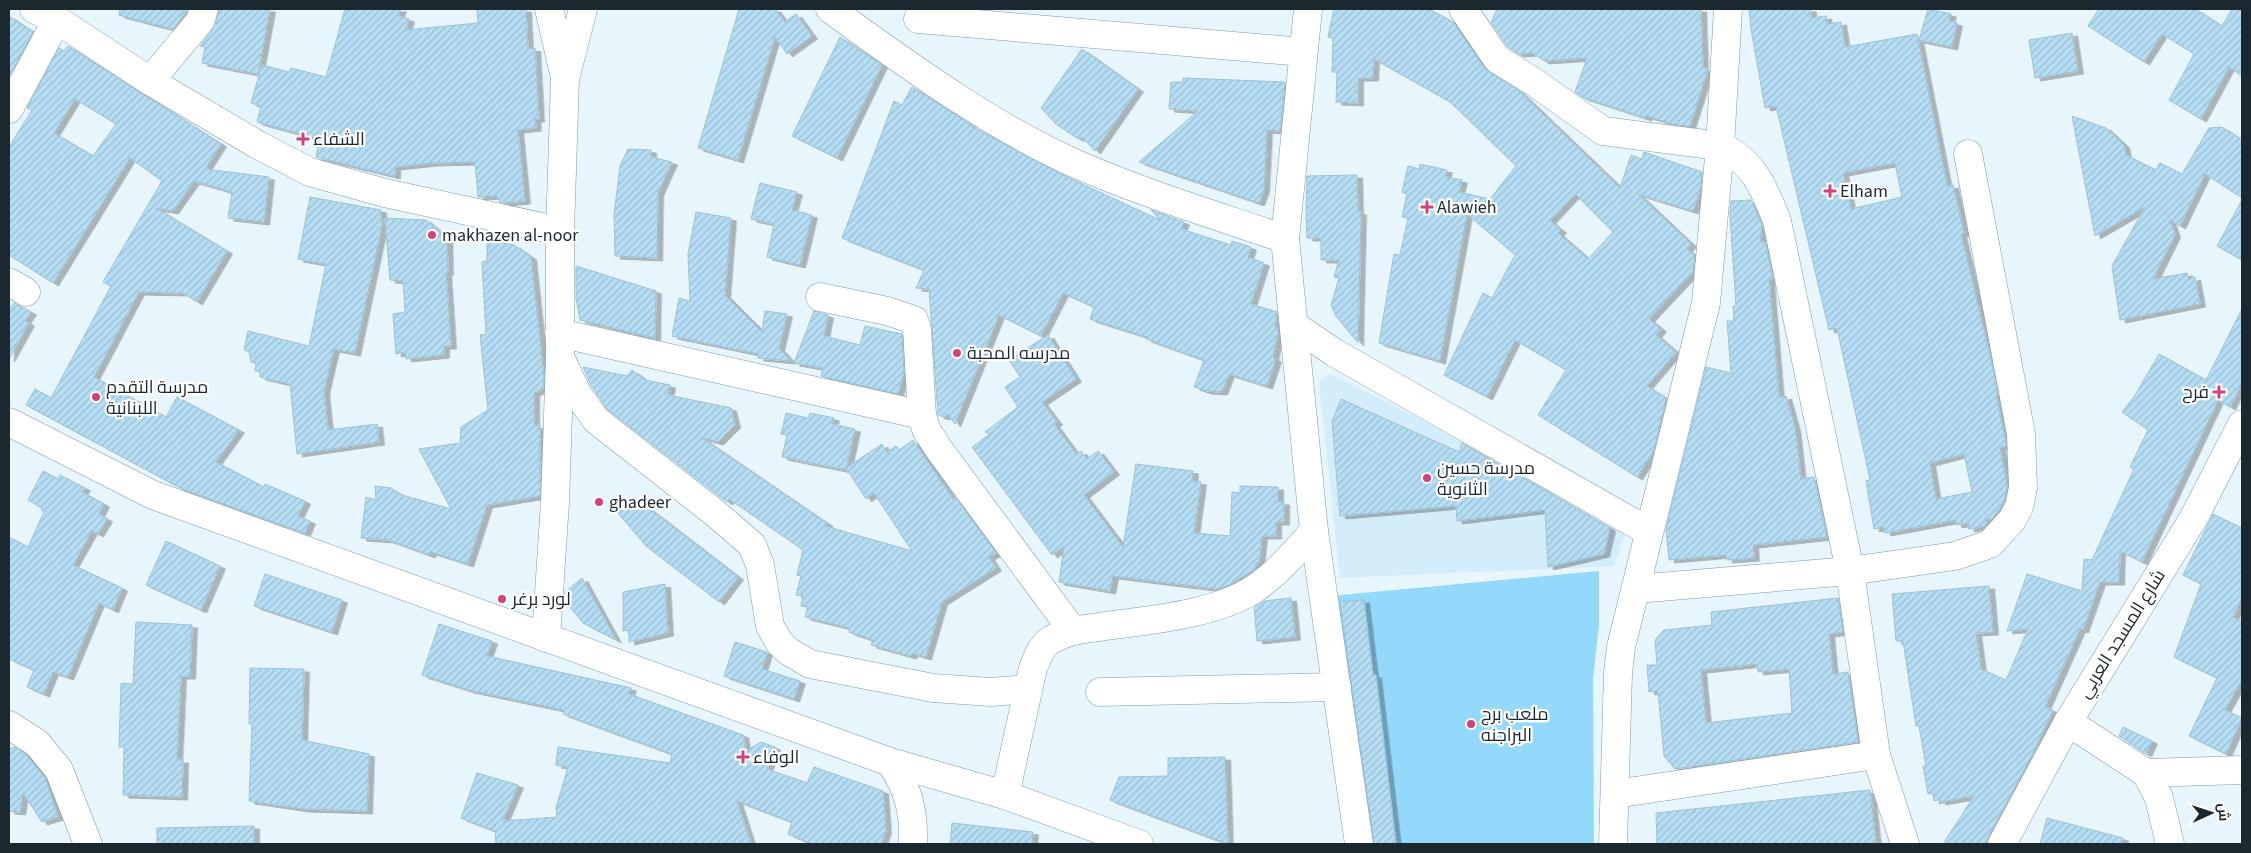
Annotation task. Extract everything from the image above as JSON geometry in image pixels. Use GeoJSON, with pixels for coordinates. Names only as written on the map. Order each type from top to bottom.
{"type":"FeatureCollection","features":[{"type":"Feature","properties":{"kind":"street"},"geometry":{"type":"LineString","coordinates":[[150,81],[200,21],[204,9]]}},
{"type":"Feature","properties":{"kind":"street"},"geometry":{"type":"LineString","coordinates":[[549,9],[565,79]]}},
{"type":"Feature","properties":{"kind":"street"},"geometry":{"type":"LineString","coordinates":[[546,638],[555,502],[565,79],[583,9]]}},
{"type":"Feature","properties":{"kind":"street"},"geometry":{"type":"LineString","coordinates":[[830,9],[915,70],[1004,127],[1073,162],[1126,185],[1285,239]]}},
{"type":"Feature","properties":{"kind":"street"},"geometry":{"type":"LineString","coordinates":[[1308,9],[1285,239],[1314,532],[1359,844]]}},
{"type":"Feature","properties":{"kind":"street"},"geometry":{"type":"LineString","coordinates":[[1463,9],[1497,59],[1534,82],[1603,131],[1720,146],[1734,152],[1752,169],[1766,192],[1777,221],[1850,571],[1876,754],[1905,844]]}},
{"type":"Feature","properties":{"kind":"street"},"geometry":{"type":"LineString","coordinates":[[1612,844],[1618,673],[1625,626],[1636,589],[1648,531],[1706,303],[1720,146],[1728,9]]}},
{"type":"Feature","properties":{"kind":"street"},"geometry":{"type":"LineString","coordinates":[[9,109],[45,15],[150,81],[258,145],[310,172],[385,192],[560,231]]}},
{"type":"Feature","properties":{"kind":"street"},"geometry":{"type":"LineString","coordinates":[[918,19],[1303,52]]}},
{"type":"Feature","properties":{"kind":"street"},"geometry":{"type":"LineString","coordinates":[[1636,589],[1850,571],[1955,556],[1990,544],[2012,520],[2018,507],[2022,488],[2021,434],[1968,154]]}},
{"type":"Feature","properties":{"kind":"street"},"geometry":{"type":"LineString","coordinates":[[820,297],[887,311],[914,320],[917,330],[922,415],[926,429],[938,448],[1073,630]]}},
{"type":"Feature","properties":{"kind":"street"},"geometry":{"type":"LineString","coordinates":[[1295,326],[1335,353],[1648,531]]}},
{"type":"Feature","properties":{"kind":"street"},"geometry":{"type":"LineString","coordinates":[[560,345],[922,415]]}},
{"type":"Feature","properties":{"kind":"street"},"geometry":{"type":"LineString","coordinates":[[560,345],[577,393],[596,420],[708,507],[752,545],[760,565],[770,626],[779,642],[788,652],[810,664],[933,688],[991,692],[1027,689]]}},
{"type":"Feature","properties":{"kind":"street"},"geometry":{"type":"LineString","coordinates":[[9,422],[153,496],[890,762],[1004,795],[1139,844]]}},
{"type":"Feature","properties":{"kind":"street","name":"شارع المسجد العربي"},"geometry":{"type":"LineString","coordinates":[[2002,844],[2068,722],[2193,519],[2242,424]]}},
{"type":"Feature","properties":{"kind":"street"},"geometry":{"type":"LineString","coordinates":[[1004,795],[1027,689],[1040,652],[1050,638],[1073,630],[1215,608],[1254,589],[1279,569],[1314,532]]}},
{"type":"Feature","properties":{"kind":"street"},"geometry":{"type":"LineString","coordinates":[[1100,692],[1336,687]]}},
{"type":"Feature","properties":{"kind":"street"},"geometry":{"type":"LineString","coordinates":[[2068,722],[2146,773],[2159,798],[2170,844]]}},
{"type":"Feature","properties":{"kind":"street"},"geometry":{"type":"LineString","coordinates":[[9,725],[36,742],[59,770],[88,844]]}},
{"type":"Feature","properties":{"kind":"street"},"geometry":{"type":"LineString","coordinates":[[1614,794],[1876,754]]}},
{"type":"Feature","properties":{"kind":"street"},"geometry":{"type":"LineString","coordinates":[[890,762],[907,790],[912,820],[913,844]]}},
{"type":"Feature","properties":{"kind":"street"},"geometry":{"type":"LineString","coordinates":[[2146,773],[2242,770]]}},
{"type":"Feature","properties":{"kind":"shaded area","name":"مدرسة حسين الثانوية"},"geometry":{"type":"Polygon","coordinates":[[[1330,374],[1424,421],[1625,535],[1614,566],[1340,578],[1319,383],[1330,374]]]}},
{"type":"Feature","properties":{"kind":"shaded area","name":"ملعب برج البراجنه"},"geometry":{"type":"Polygon","coordinates":[[[1599,571],[1599,625],[1593,678],[1594,844],[1370,844],[1331,596],[1599,571]]]}},
{"type":"Feature","properties":{"kind":"building"},"geometry":{"type":"Polygon","coordinates":[[[120,9],[188,9],[173,29],[119,15],[120,9]]]}},
{"type":"Feature","properties":{"kind":"building"},"geometry":{"type":"Polygon","coordinates":[[[219,9],[270,9],[258,74],[202,63],[205,47],[200,46],[215,26],[219,9]]]}},
{"type":"Feature","properties":{"kind":"building"},"geometry":{"type":"Polygon","coordinates":[[[345,9],[401,9],[398,16],[409,19],[406,30],[478,23],[477,9],[526,9],[528,49],[535,48],[539,119],[535,119],[536,128],[518,130],[525,201],[503,203],[500,202],[497,196],[478,197],[475,162],[432,163],[395,167],[395,176],[316,157],[319,139],[257,122],[261,106],[251,103],[262,65],[289,72],[291,68],[326,77],[345,9]]]}},
{"type":"Feature","properties":{"kind":"building"},"geometry":{"type":"Polygon","coordinates":[[[739,9],[775,9],[785,22],[796,14],[812,36],[787,54],[775,37],[738,160],[698,148],[739,9]]]}},
{"type":"Feature","properties":{"kind":"building"},"geometry":{"type":"Polygon","coordinates":[[[1334,9],[1429,9],[1453,22],[1484,68],[1519,91],[1620,188],[1631,155],[1642,159],[1644,152],[1702,172],[1701,186],[1693,211],[1638,194],[1691,244],[1687,249],[1695,256],[1693,272],[1649,319],[1661,329],[1656,335],[1676,352],[1647,386],[1666,398],[1654,450],[1637,477],[1538,415],[1566,370],[1515,340],[1487,397],[1444,375],[1483,293],[1492,298],[1515,255],[1467,214],[1440,361],[1379,343],[1394,254],[1400,255],[1408,218],[1402,217],[1407,194],[1402,192],[1408,166],[1419,169],[1420,164],[1447,170],[1445,177],[1462,180],[1459,192],[1490,199],[1516,166],[1450,102],[1374,59],[1373,78],[1358,78],[1358,103],[1336,102],[1337,72],[1332,72],[1333,38],[1328,37],[1334,9]],[[1575,194],[1550,221],[1561,230],[1558,233],[1588,259],[1613,232],[1575,194]]]}},
{"type":"Feature","properties":{"kind":"building"},"geometry":{"type":"Polygon","coordinates":[[[1497,9],[1701,9],[1703,68],[1708,69],[1690,126],[1676,125],[1647,116],[1646,118],[1582,97],[1575,92],[1587,58],[1544,61],[1533,53],[1518,54],[1508,47],[1491,22],[1497,9]]]}},
{"type":"Feature","properties":{"kind":"building"},"geometry":{"type":"Polygon","coordinates":[[[1749,9],[1811,9],[1811,18],[1826,16],[1827,24],[1841,22],[1845,47],[1917,34],[1947,186],[1953,185],[1964,233],[1961,234],[1994,373],[1998,395],[1996,395],[2006,444],[2006,446],[2000,447],[2007,487],[2004,502],[1992,519],[1987,519],[1985,526],[1969,529],[1968,523],[1956,525],[1956,520],[1885,533],[1884,527],[1874,529],[1866,481],[1870,480],[1837,328],[1829,330],[1776,106],[1765,108],[1749,9]],[[1895,163],[1843,173],[1851,209],[1902,197],[1895,163]],[[1964,454],[1930,463],[1936,499],[1972,492],[1964,454]]]}},
{"type":"Feature","properties":{"kind":"building"},"geometry":{"type":"Polygon","coordinates":[[[1928,9],[1951,14],[1949,21],[1957,23],[1952,47],[1919,40],[1928,9]]]}},
{"type":"Feature","properties":{"kind":"building"},"geometry":{"type":"Polygon","coordinates":[[[2099,9],[2195,9],[2222,26],[2232,9],[2242,9],[2242,76],[2229,67],[2201,119],[2169,100],[2194,54],[2162,34],[2144,62],[2088,26],[2099,9]]]}},
{"type":"Feature","properties":{"kind":"building"},"geometry":{"type":"Polygon","coordinates":[[[9,16],[33,32],[9,77],[9,16]]]}},
{"type":"Feature","properties":{"kind":"building"},"geometry":{"type":"Polygon","coordinates":[[[2072,33],[2078,71],[2035,78],[2029,40],[2072,33]]]}},
{"type":"Feature","properties":{"kind":"building"},"geometry":{"type":"Polygon","coordinates":[[[840,37],[882,65],[837,158],[792,136],[840,37]]]}},
{"type":"Feature","properties":{"kind":"building"},"geometry":{"type":"Polygon","coordinates":[[[68,46],[221,144],[205,169],[269,177],[264,222],[228,218],[232,192],[194,181],[173,211],[156,208],[227,251],[197,302],[183,293],[139,292],[94,377],[166,417],[177,397],[239,430],[216,462],[264,487],[265,484],[305,501],[298,516],[310,521],[305,533],[182,489],[26,405],[35,389],[51,398],[111,286],[103,282],[162,181],[130,158],[53,283],[9,255],[9,147],[32,110],[27,108],[59,48],[64,51],[68,46]],[[75,99],[54,133],[93,156],[116,124],[75,99]]]}},
{"type":"Feature","properties":{"kind":"building"},"geometry":{"type":"Polygon","coordinates":[[[1082,49],[1138,89],[1095,151],[1083,138],[1077,138],[1056,124],[1041,108],[1082,49]]]}},
{"type":"Feature","properties":{"kind":"building"},"geometry":{"type":"Polygon","coordinates":[[[1183,78],[1285,82],[1280,131],[1267,130],[1264,189],[1259,203],[1139,162],[1198,111],[1169,109],[1171,82],[1183,82],[1183,78]]]}},
{"type":"Feature","properties":{"kind":"building"},"geometry":{"type":"Polygon","coordinates":[[[912,87],[971,125],[969,125],[1067,177],[1160,220],[1151,210],[1184,222],[1181,229],[1231,245],[1232,241],[1251,247],[1248,257],[1264,263],[1251,304],[1277,312],[1275,327],[1278,328],[1278,332],[1273,358],[1276,359],[1267,386],[1229,374],[1222,392],[1206,391],[1194,387],[1204,360],[1146,339],[1147,337],[1090,319],[1094,307],[1063,293],[1041,336],[999,315],[955,424],[948,414],[944,417],[938,415],[929,289],[916,288],[924,270],[842,238],[894,101],[902,105],[912,87]]]}},
{"type":"Feature","properties":{"kind":"building"},"geometry":{"type":"Polygon","coordinates":[[[2072,116],[2106,128],[2124,145],[2126,155],[2156,170],[2160,163],[2182,174],[2209,128],[2222,127],[2242,140],[2242,198],[2205,174],[2180,226],[2170,220],[2175,235],[2153,279],[2187,273],[2189,279],[2195,277],[2200,304],[2120,320],[2112,266],[2145,207],[2095,236],[2072,116]]]}},
{"type":"Feature","properties":{"kind":"building"},"geometry":{"type":"Polygon","coordinates":[[[628,149],[651,150],[651,157],[672,162],[658,193],[657,258],[615,256],[614,215],[620,166],[628,149]]]}},
{"type":"Feature","properties":{"kind":"building"},"geometry":{"type":"Polygon","coordinates":[[[1357,175],[1358,212],[1361,212],[1358,343],[1336,316],[1331,305],[1339,278],[1334,277],[1339,260],[1321,260],[1321,238],[1307,238],[1306,211],[1307,176],[1357,175]]]}},
{"type":"Feature","properties":{"kind":"building"},"geometry":{"type":"Polygon","coordinates":[[[760,183],[797,192],[792,210],[812,215],[800,265],[767,257],[774,224],[751,219],[760,183]]]}},
{"type":"Feature","properties":{"kind":"building"},"geometry":{"type":"Polygon","coordinates":[[[310,197],[381,210],[382,226],[355,353],[334,349],[324,391],[328,430],[377,424],[379,442],[297,454],[290,384],[260,377],[260,372],[255,371],[256,363],[251,362],[249,352],[244,350],[248,331],[309,346],[326,264],[298,259],[310,197]]]}},
{"type":"Feature","properties":{"kind":"building"},"geometry":{"type":"Polygon","coordinates":[[[1751,200],[1762,225],[1760,242],[1765,242],[1773,279],[1769,279],[1779,398],[1786,396],[1795,428],[1801,479],[1814,477],[1827,537],[1753,545],[1754,558],[1727,560],[1726,555],[1669,560],[1666,529],[1706,367],[1731,373],[1727,321],[1734,321],[1733,306],[1736,306],[1730,215],[1731,201],[1751,200]]]}},
{"type":"Feature","properties":{"kind":"building"},"geometry":{"type":"Polygon","coordinates":[[[2242,200],[2242,260],[2217,246],[2242,200]]]}},
{"type":"Feature","properties":{"kind":"building"},"geometry":{"type":"Polygon","coordinates":[[[696,212],[731,218],[725,295],[762,332],[765,311],[787,314],[779,348],[791,361],[758,358],[759,354],[672,336],[679,298],[690,301],[688,254],[696,212]]]}},
{"type":"Feature","properties":{"kind":"building"},"geometry":{"type":"Polygon","coordinates":[[[385,218],[426,220],[447,238],[448,272],[446,272],[451,346],[444,346],[444,355],[406,359],[405,352],[396,354],[393,314],[405,312],[403,281],[390,280],[385,218]]]}},
{"type":"Feature","properties":{"kind":"building"},"geometry":{"type":"Polygon","coordinates":[[[487,240],[514,245],[531,257],[544,378],[543,389],[534,393],[534,426],[540,425],[540,496],[487,505],[468,564],[431,552],[430,555],[388,540],[361,538],[366,497],[376,500],[375,486],[391,488],[399,494],[451,509],[419,449],[460,443],[461,427],[488,410],[480,335],[486,334],[482,262],[487,261],[487,240]]]}},
{"type":"Feature","properties":{"kind":"building"},"geometry":{"type":"Polygon","coordinates":[[[576,266],[656,291],[655,338],[580,320],[576,298],[576,266]]]}},
{"type":"Feature","properties":{"kind":"building"},"geometry":{"type":"Polygon","coordinates":[[[14,303],[31,312],[25,321],[29,323],[9,359],[9,309],[14,303]]]}},
{"type":"Feature","properties":{"kind":"building"},"geometry":{"type":"Polygon","coordinates":[[[2242,309],[2242,383],[2230,407],[2218,400],[2142,562],[2120,551],[2119,582],[2100,582],[2083,630],[2080,629],[2045,707],[2053,710],[1986,844],[1943,844],[1974,796],[1940,802],[1940,799],[1934,801],[1933,793],[1928,794],[1923,766],[1926,766],[1919,726],[1916,726],[1903,641],[1896,641],[1892,594],[1989,586],[1993,632],[1976,633],[1981,669],[2006,680],[2028,629],[2007,631],[2027,574],[2082,591],[2084,559],[2092,560],[2134,469],[2130,467],[2148,430],[2122,412],[2134,397],[2159,354],[2206,380],[2242,309]]]}},
{"type":"Feature","properties":{"kind":"building"},"geometry":{"type":"Polygon","coordinates":[[[814,311],[828,315],[824,336],[860,345],[865,326],[902,334],[904,371],[898,394],[821,376],[823,368],[794,363],[814,311]]]}},
{"type":"Feature","properties":{"kind":"building"},"geometry":{"type":"Polygon","coordinates":[[[1048,335],[1076,379],[1042,402],[1057,422],[1054,424],[1076,454],[1081,451],[1087,459],[1098,451],[1114,472],[1084,495],[1123,547],[1136,464],[1193,471],[1192,481],[1201,482],[1194,533],[1230,536],[1232,492],[1240,493],[1240,486],[1278,487],[1278,502],[1284,502],[1284,522],[1276,522],[1276,536],[1262,536],[1259,563],[1256,563],[1255,569],[1229,585],[1217,589],[1113,576],[1110,591],[1059,582],[1064,546],[1052,555],[972,447],[990,434],[985,432],[1018,407],[1005,387],[1020,377],[1009,360],[1048,335]]]}},
{"type":"Feature","properties":{"kind":"building"},"geometry":{"type":"Polygon","coordinates":[[[583,367],[627,376],[632,370],[645,380],[670,385],[668,395],[731,408],[735,425],[718,442],[702,438],[828,524],[825,526],[912,551],[874,493],[866,499],[846,468],[882,444],[887,452],[896,446],[899,450],[913,440],[953,499],[955,497],[996,553],[989,557],[996,568],[942,602],[926,657],[912,653],[911,656],[871,645],[873,640],[849,632],[850,628],[805,617],[808,607],[801,606],[803,596],[796,595],[801,576],[797,575],[803,550],[729,499],[727,502],[607,409],[591,385],[583,367]]]}},
{"type":"Feature","properties":{"kind":"building"},"geometry":{"type":"Polygon","coordinates":[[[1341,399],[1459,452],[1462,443],[1610,528],[1604,554],[1548,567],[1545,510],[1457,521],[1456,506],[1340,516],[1332,421],[1341,399]]]}},
{"type":"Feature","properties":{"kind":"building"},"geometry":{"type":"Polygon","coordinates":[[[786,413],[808,418],[810,413],[834,418],[832,424],[855,429],[846,470],[782,457],[787,435],[781,434],[786,413]]]}},
{"type":"Feature","properties":{"kind":"building"},"geometry":{"type":"Polygon","coordinates":[[[43,471],[58,479],[60,475],[85,488],[82,492],[104,504],[99,514],[107,519],[98,534],[92,531],[73,565],[122,588],[113,610],[99,603],[68,677],[53,672],[44,694],[27,687],[34,670],[9,659],[9,537],[28,547],[44,512],[41,510],[42,508],[28,500],[43,471]]]}},
{"type":"Feature","properties":{"kind":"building"},"geometry":{"type":"Polygon","coordinates":[[[634,497],[738,577],[719,602],[646,546],[617,512],[634,497]]]}},
{"type":"Feature","properties":{"kind":"building"},"geometry":{"type":"Polygon","coordinates":[[[2213,514],[2242,528],[2242,598],[2233,617],[2242,622],[2242,679],[2225,710],[2242,718],[2226,754],[2189,736],[2217,678],[2174,657],[2201,584],[2183,575],[2213,514]]]}},
{"type":"Feature","properties":{"kind":"building"},"geometry":{"type":"Polygon","coordinates":[[[166,541],[220,566],[201,610],[146,585],[166,541]]]}},
{"type":"Feature","properties":{"kind":"building"},"geometry":{"type":"Polygon","coordinates":[[[265,574],[342,600],[332,632],[254,606],[265,574]]]}},
{"type":"Feature","properties":{"kind":"building"},"geometry":{"type":"Polygon","coordinates":[[[582,578],[616,640],[583,623],[564,600],[565,592],[582,578]]]}},
{"type":"Feature","properties":{"kind":"building"},"geometry":{"type":"Polygon","coordinates":[[[665,584],[668,633],[629,642],[629,630],[623,631],[623,592],[665,584]]]}},
{"type":"Feature","properties":{"kind":"building"},"geometry":{"type":"Polygon","coordinates":[[[1291,598],[1295,637],[1257,641],[1254,607],[1264,601],[1291,598]]]}},
{"type":"Feature","properties":{"kind":"building"},"geometry":{"type":"Polygon","coordinates":[[[1838,598],[1843,632],[1829,634],[1833,674],[1848,672],[1858,742],[1675,769],[1664,756],[1658,691],[1649,692],[1647,665],[1657,665],[1655,640],[1664,630],[1712,625],[1711,612],[1838,598]],[[1757,664],[1701,670],[1706,723],[1792,713],[1789,669],[1758,672],[1757,664]]]}},
{"type":"Feature","properties":{"kind":"building"},"geometry":{"type":"Polygon","coordinates":[[[1364,600],[1373,675],[1376,675],[1396,844],[1374,844],[1340,602],[1364,600]]]}},
{"type":"Feature","properties":{"kind":"building"},"geometry":{"type":"Polygon","coordinates":[[[136,622],[192,625],[190,676],[181,676],[177,760],[183,760],[182,797],[123,795],[124,747],[119,747],[121,683],[133,684],[136,622]]]}},
{"type":"Feature","properties":{"kind":"building"},"geometry":{"type":"Polygon","coordinates":[[[439,624],[492,641],[487,656],[631,688],[629,694],[743,735],[746,751],[761,742],[775,747],[767,769],[807,783],[814,767],[883,791],[886,831],[881,844],[812,844],[788,834],[792,822],[737,801],[751,844],[496,844],[495,831],[461,818],[477,773],[518,785],[503,821],[557,817],[556,808],[568,767],[556,765],[558,747],[670,763],[672,754],[563,714],[564,710],[469,690],[422,675],[439,624]]]}},
{"type":"Feature","properties":{"kind":"building"},"geometry":{"type":"Polygon","coordinates":[[[735,642],[767,652],[762,669],[800,681],[794,699],[724,676],[735,642]]]}},
{"type":"Feature","properties":{"kind":"building"},"geometry":{"type":"Polygon","coordinates":[[[250,668],[304,669],[302,740],[369,754],[367,811],[304,809],[249,801],[252,724],[249,724],[250,668]]]}},
{"type":"Feature","properties":{"kind":"building"},"geometry":{"type":"Polygon","coordinates":[[[2123,727],[2152,741],[2146,754],[2119,736],[2123,727]]]}},
{"type":"Feature","properties":{"kind":"building"},"geometry":{"type":"Polygon","coordinates":[[[15,747],[26,755],[45,778],[58,817],[42,822],[23,793],[20,812],[9,811],[9,749],[15,747]]]}},
{"type":"Feature","properties":{"kind":"building"},"geometry":{"type":"Polygon","coordinates":[[[1225,757],[1228,844],[1110,800],[1119,777],[1168,776],[1168,758],[1225,757]]]}},
{"type":"Feature","properties":{"kind":"building"},"geometry":{"type":"Polygon","coordinates":[[[1870,790],[1876,844],[1657,844],[1656,813],[1870,790]]]}},
{"type":"Feature","properties":{"kind":"building"},"geometry":{"type":"Polygon","coordinates":[[[2047,818],[2123,838],[2122,844],[2040,844],[2047,818]]]}},
{"type":"Feature","properties":{"kind":"building"},"geometry":{"type":"Polygon","coordinates":[[[952,823],[1033,832],[1032,844],[950,844],[952,823]]]}},
{"type":"Feature","properties":{"kind":"building"},"geometry":{"type":"Polygon","coordinates":[[[254,826],[254,844],[157,844],[157,828],[254,826]]]}},
{"type":"Feature","properties":{"kind":"place","name":"الشفاء"},"geometry":{"type":"Point","coordinates":[303,139]}},
{"type":"Feature","properties":{"kind":"place","name":"Elham"},"geometry":{"type":"Point","coordinates":[1830,191]}},
{"type":"Feature","properties":{"kind":"place","name":"Alawieh"},"geometry":{"type":"Point","coordinates":[1427,207]}},
{"type":"Feature","properties":{"kind":"place","name":"makhazen al-noor"},"geometry":{"type":"Point","coordinates":[432,235]}},
{"type":"Feature","properties":{"kind":"place","name":"مدرسه المحبة"},"geometry":{"type":"Point","coordinates":[957,353]}},
{"type":"Feature","properties":{"kind":"place","name":"فرح"},"geometry":{"type":"Point","coordinates":[2219,392]}},
{"type":"Feature","properties":{"kind":"place","name":"مدرسة التقدم اللبنانية"},"geometry":{"type":"Point","coordinates":[96,397]}},
{"type":"Feature","properties":{"kind":"place","name":"مدرسة حسين الثانوية"},"geometry":{"type":"Point","coordinates":[1427,478]}},
{"type":"Feature","properties":{"kind":"place","name":"ghadeer"},"geometry":{"type":"Point","coordinates":[599,502]}},
{"type":"Feature","properties":{"kind":"place","name":"لورد برغر"},"geometry":{"type":"Point","coordinates":[502,599]}},
{"type":"Feature","properties":{"kind":"place","name":"ملعب برج البراجنه"},"geometry":{"type":"Point","coordinates":[1471,724]}},
{"type":"Feature","properties":{"kind":"place","name":"الوفاء"},"geometry":{"type":"Point","coordinates":[743,757]}}]}
